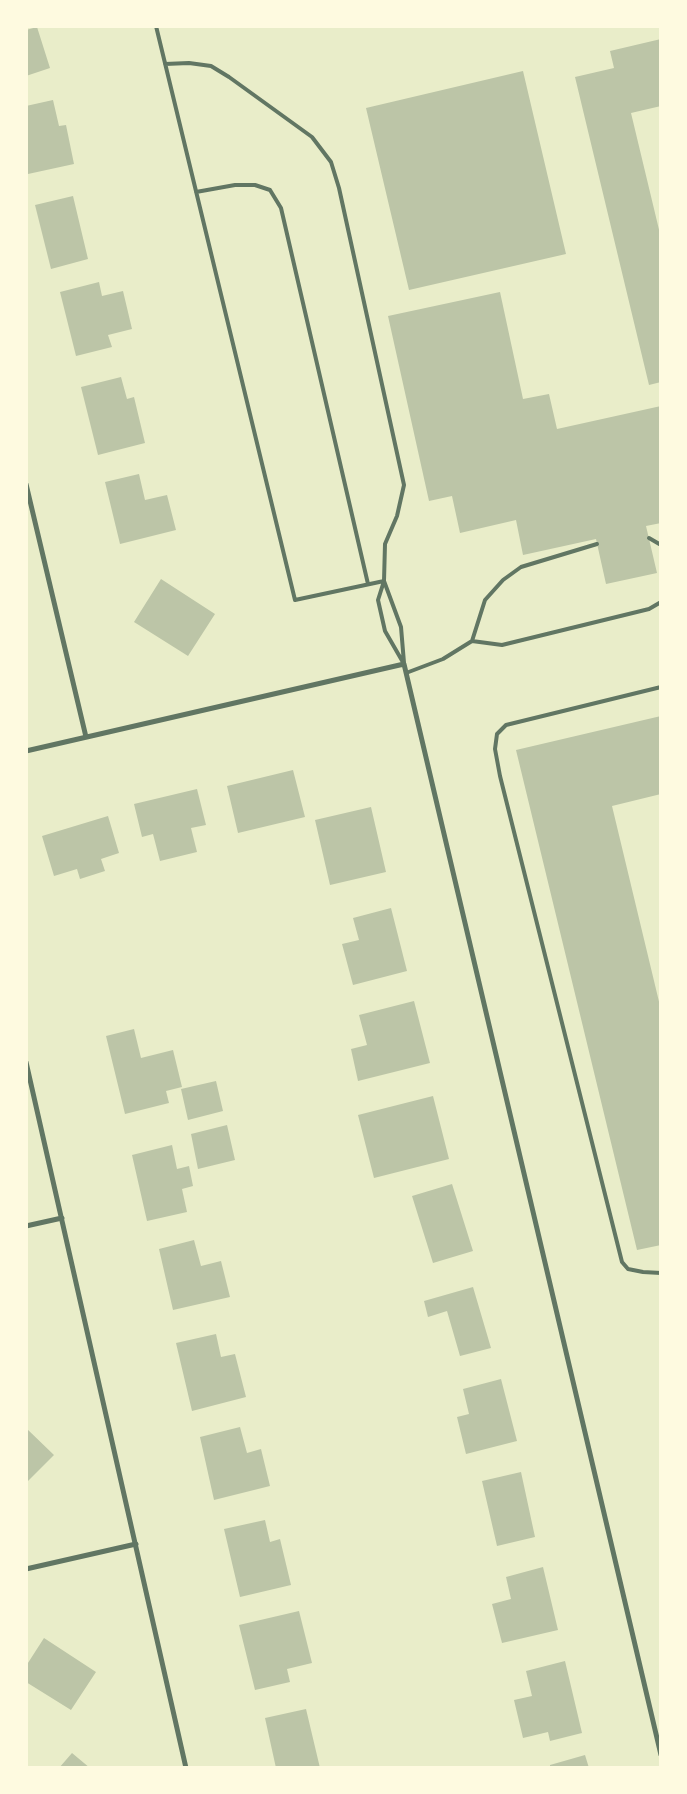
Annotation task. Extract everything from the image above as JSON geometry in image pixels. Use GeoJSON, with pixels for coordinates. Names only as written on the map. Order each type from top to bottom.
{"type":"FeatureCollection","features":[{"type":"Feature","properties":{"kind":"street"},"geometry":{"type":"LineString","coordinates":[[26,484],[86,737]]}},
{"type":"Feature","properties":{"kind":"street"},"geometry":{"type":"LineString","coordinates":[[26,750],[404,664],[661,1755]]}},
{"type":"Feature","properties":{"kind":"street"},"geometry":{"type":"LineString","coordinates":[[26,1062],[186,1768]]}},
{"type":"Feature","properties":{"kind":"street"},"geometry":{"type":"LineString","coordinates":[[26,1226],[62,1218]]}},
{"type":"Feature","properties":{"kind":"street"},"geometry":{"type":"LineString","coordinates":[[26,1569],[136,1544]]}},
{"type":"Feature","properties":{"kind":"lane"},"geometry":{"type":"LineString","coordinates":[[156,26],[295,600],[384,580]]}},
{"type":"Feature","properties":{"kind":"lane"},"geometry":{"type":"LineString","coordinates":[[165,64],[190,63],[211,66],[312,137],[331,162],[339,188],[404,485],[397,516],[385,544],[384,580],[378,600],[385,631],[404,664]]}},
{"type":"Feature","properties":{"kind":"lane"},"geometry":{"type":"LineString","coordinates":[[196,192],[235,185],[255,185],[270,190],[281,208],[368,584]]}},
{"type":"Feature","properties":{"kind":"lane"},"geometry":{"type":"LineString","coordinates":[[649,538],[661,546]]}},
{"type":"Feature","properties":{"kind":"lane"},"geometry":{"type":"LineString","coordinates":[[472,641],[485,600],[503,580],[521,567],[598,544]]}},
{"type":"Feature","properties":{"kind":"lane"},"geometry":{"type":"LineString","coordinates":[[384,580],[401,627],[404,664]]}},
{"type":"Feature","properties":{"kind":"lane"},"geometry":{"type":"LineString","coordinates":[[406,673],[442,659],[472,641],[502,645],[649,609],[661,602]]}},
{"type":"Feature","properties":{"kind":"lane"},"geometry":{"type":"LineString","coordinates":[[661,687],[506,724],[497,734],[495,749],[502,786],[622,1262],[628,1269],[643,1272],[661,1272]]}},
{"type":"Feature","properties":{"kind":"building"},"geometry":{"type":"Polygon","coordinates":[[[37,27],[50,68],[26,76],[26,30],[37,27]]]}},
{"type":"Feature","properties":{"kind":"building"},"geometry":{"type":"Polygon","coordinates":[[[661,39],[661,106],[631,113],[661,238],[661,382],[649,385],[575,77],[614,68],[610,51],[661,39]]]}},
{"type":"Feature","properties":{"kind":"building"},"geometry":{"type":"Polygon","coordinates":[[[523,71],[566,254],[409,290],[366,108],[523,71]]]}},
{"type":"Feature","properties":{"kind":"building"},"geometry":{"type":"Polygon","coordinates":[[[53,100],[59,126],[66,125],[74,164],[28,174],[26,165],[26,106],[53,100]]]}},
{"type":"Feature","properties":{"kind":"building"},"geometry":{"type":"Polygon","coordinates":[[[73,196],[88,259],[51,269],[35,205],[73,196]]]}},
{"type":"Feature","properties":{"kind":"building"},"geometry":{"type":"Polygon","coordinates":[[[99,282],[102,296],[123,291],[132,329],[108,335],[112,347],[76,356],[60,292],[99,282]]]}},
{"type":"Feature","properties":{"kind":"building"},"geometry":{"type":"Polygon","coordinates":[[[500,292],[523,399],[549,394],[557,429],[661,406],[661,523],[646,526],[657,573],[606,584],[596,539],[523,555],[516,520],[460,533],[452,496],[429,501],[388,316],[500,292]]]}},
{"type":"Feature","properties":{"kind":"building"},"geometry":{"type":"Polygon","coordinates":[[[121,377],[127,399],[134,397],[145,443],[98,455],[81,387],[121,377]]]}},
{"type":"Feature","properties":{"kind":"building"},"geometry":{"type":"Polygon","coordinates":[[[139,474],[145,500],[167,495],[176,530],[120,544],[105,482],[139,474]]]}},
{"type":"Feature","properties":{"kind":"building"},"geometry":{"type":"Polygon","coordinates":[[[161,579],[215,614],[188,656],[134,622],[161,579]]]}},
{"type":"Feature","properties":{"kind":"building"},"geometry":{"type":"Polygon","coordinates":[[[661,716],[661,794],[612,806],[661,1010],[661,1245],[637,1250],[516,750],[661,716]]]}},
{"type":"Feature","properties":{"kind":"building"},"geometry":{"type":"Polygon","coordinates":[[[293,770],[305,817],[238,833],[227,786],[293,770]]]}},
{"type":"Feature","properties":{"kind":"building"},"geometry":{"type":"Polygon","coordinates":[[[197,789],[206,825],[191,828],[197,852],[160,861],[153,834],[142,837],[134,804],[197,789]]]}},
{"type":"Feature","properties":{"kind":"building"},"geometry":{"type":"Polygon","coordinates":[[[371,807],[386,872],[330,885],[315,820],[371,807]]]}},
{"type":"Feature","properties":{"kind":"building"},"geometry":{"type":"Polygon","coordinates":[[[108,816],[119,853],[101,859],[105,871],[80,879],[77,869],[54,876],[42,836],[108,816]]]}},
{"type":"Feature","properties":{"kind":"building"},"geometry":{"type":"Polygon","coordinates":[[[391,908],[407,971],[353,985],[342,944],[359,940],[353,918],[391,908]]]}},
{"type":"Feature","properties":{"kind":"building"},"geometry":{"type":"Polygon","coordinates":[[[414,1001],[430,1063],[358,1081],[351,1049],[367,1045],[359,1015],[414,1001]]]}},
{"type":"Feature","properties":{"kind":"building"},"geometry":{"type":"Polygon","coordinates":[[[134,1029],[141,1058],[173,1050],[182,1087],[166,1091],[169,1103],[125,1114],[106,1036],[134,1029]]]}},
{"type":"Feature","properties":{"kind":"building"},"geometry":{"type":"Polygon","coordinates":[[[216,1081],[223,1111],[188,1120],[181,1089],[216,1081]]]}},
{"type":"Feature","properties":{"kind":"building"},"geometry":{"type":"Polygon","coordinates":[[[433,1096],[449,1159],[374,1178],[358,1115],[433,1096]]]}},
{"type":"Feature","properties":{"kind":"building"},"geometry":{"type":"Polygon","coordinates":[[[227,1125],[235,1160],[198,1169],[191,1134],[227,1125]]]}},
{"type":"Feature","properties":{"kind":"building"},"geometry":{"type":"Polygon","coordinates":[[[172,1145],[177,1169],[189,1166],[193,1186],[182,1189],[187,1212],[147,1221],[132,1155],[172,1145]]]}},
{"type":"Feature","properties":{"kind":"building"},"geometry":{"type":"Polygon","coordinates":[[[452,1184],[473,1251],[433,1263],[412,1196],[452,1184]]]}},
{"type":"Feature","properties":{"kind":"building"},"geometry":{"type":"Polygon","coordinates":[[[194,1240],[201,1266],[221,1261],[230,1297],[173,1310],[159,1249],[194,1240]]]}},
{"type":"Feature","properties":{"kind":"building"},"geometry":{"type":"Polygon","coordinates":[[[473,1287],[491,1348],[460,1356],[447,1311],[428,1317],[424,1301],[473,1287]]]}},
{"type":"Feature","properties":{"kind":"building"},"geometry":{"type":"Polygon","coordinates":[[[216,1334],[221,1357],[235,1354],[246,1397],[192,1411],[176,1343],[216,1334]]]}},
{"type":"Feature","properties":{"kind":"building"},"geometry":{"type":"Polygon","coordinates":[[[501,1379],[517,1441],[466,1454],[457,1417],[469,1414],[463,1389],[501,1379]]]}},
{"type":"Feature","properties":{"kind":"building"},"geometry":{"type":"Polygon","coordinates":[[[240,1427],[247,1453],[261,1449],[270,1486],[214,1500],[200,1437],[240,1427]]]}},
{"type":"Feature","properties":{"kind":"building"},"geometry":{"type":"Polygon","coordinates":[[[26,1428],[54,1455],[26,1483],[26,1428]]]}},
{"type":"Feature","properties":{"kind":"building"},"geometry":{"type":"Polygon","coordinates":[[[521,1472],[535,1537],[497,1546],[482,1481],[521,1472]]]}},
{"type":"Feature","properties":{"kind":"building"},"geometry":{"type":"Polygon","coordinates":[[[265,1520],[270,1542],[280,1539],[291,1585],[240,1597],[224,1529],[265,1520]]]}},
{"type":"Feature","properties":{"kind":"building"},"geometry":{"type":"Polygon","coordinates":[[[543,1567],[558,1630],[502,1643],[492,1604],[511,1599],[506,1577],[543,1567]]]}},
{"type":"Feature","properties":{"kind":"building"},"geometry":{"type":"Polygon","coordinates":[[[299,1611],[312,1663],[287,1669],[290,1682],[255,1690],[239,1625],[299,1611]]]}},
{"type":"Feature","properties":{"kind":"building"},"geometry":{"type":"Polygon","coordinates":[[[44,1638],[96,1672],[71,1710],[26,1682],[26,1666],[44,1638]]]}},
{"type":"Feature","properties":{"kind":"building"},"geometry":{"type":"Polygon","coordinates":[[[565,1661],[582,1733],[550,1741],[548,1732],[523,1738],[514,1700],[532,1696],[526,1671],[565,1661]]]}},
{"type":"Feature","properties":{"kind":"building"},"geometry":{"type":"Polygon","coordinates":[[[306,1709],[320,1768],[276,1768],[265,1718],[306,1709]]]}},
{"type":"Feature","properties":{"kind":"building"},"geometry":{"type":"Polygon","coordinates":[[[72,1753],[90,1768],[59,1768],[72,1753]]]}},
{"type":"Feature","properties":{"kind":"building"},"geometry":{"type":"Polygon","coordinates":[[[585,1755],[589,1768],[550,1768],[550,1765],[585,1755]]]}}]}
